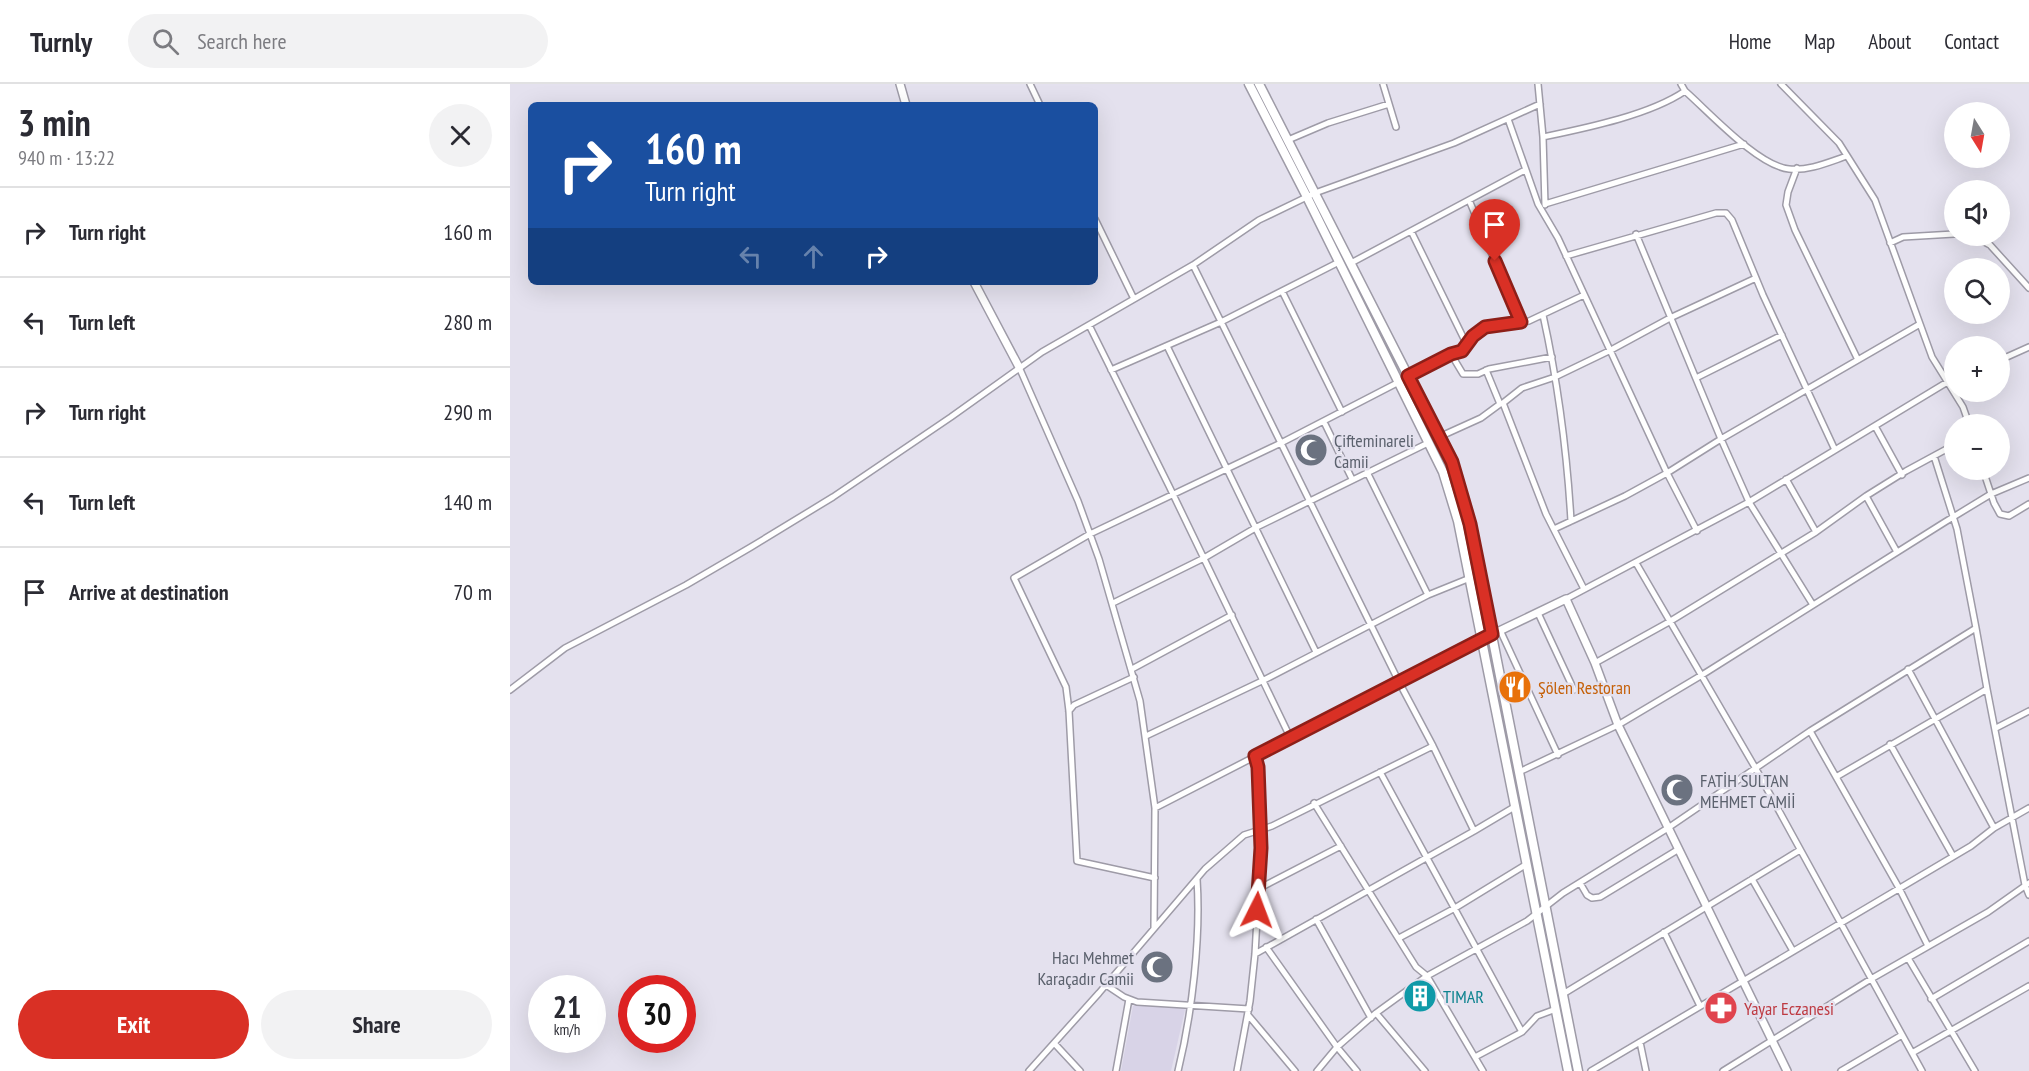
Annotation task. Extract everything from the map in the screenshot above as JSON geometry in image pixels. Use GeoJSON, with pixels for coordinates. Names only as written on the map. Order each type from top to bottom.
{"type":"FeatureCollection","features":[{"type":"Feature","properties":{"kind":"main road"},"geometry":{"type":"LineString","coordinates":[[1249,84],[1351,263],[1452,462],[1470,524],[1496,632],[1520,772],[1578,1071]]}},
{"type":"Feature","properties":{"kind":"main road"},"geometry":{"type":"LineString","coordinates":[[1260,84],[1288,140],[1339,262],[1443,472],[1458,521],[1470,578],[1568,1071]]}},
{"type":"Feature","properties":{"kind":"street"},"geometry":{"type":"LineString","coordinates":[[900,84],[905,102]]}},
{"type":"Feature","properties":{"kind":"street"},"geometry":{"type":"LineString","coordinates":[[1030,84],[1039,102]]}},
{"type":"Feature","properties":{"kind":"street"},"geometry":{"type":"LineString","coordinates":[[1383,84],[1396,127]]}},
{"type":"Feature","properties":{"kind":"street"},"geometry":{"type":"LineString","coordinates":[[1538,84],[1543,137],[1545,204],[1542,213]]}},
{"type":"Feature","properties":{"kind":"street"},"geometry":{"type":"LineString","coordinates":[[1681,84],[1685,91],[1744,144],[1778,166],[1797,168],[1822,165],[1847,156]]}},
{"type":"Feature","properties":{"kind":"street"},"geometry":{"type":"LineString","coordinates":[[1781,84],[1839,143],[1875,200],[1932,357],[1944,378]]}},
{"type":"Feature","properties":{"kind":"street"},"geometry":{"type":"LineString","coordinates":[[1543,137],[1590,127],[1656,106],[1674,99],[1685,91]]}},
{"type":"Feature","properties":{"kind":"street"},"geometry":{"type":"LineString","coordinates":[[1288,140],[1328,123],[1389,104]]}},
{"type":"Feature","properties":{"kind":"street"},"geometry":{"type":"LineString","coordinates":[[510,690],[565,648],[686,585],[833,497],[951,417],[1019,367],[1193,265],[1259,220],[1311,195],[1454,143],[1540,104]]}},
{"type":"Feature","properties":{"kind":"street"},"geometry":{"type":"LineString","coordinates":[[1508,119],[1542,213],[1566,256],[1696,531]]}},
{"type":"Feature","properties":{"kind":"street"},"geometry":{"type":"LineString","coordinates":[[1545,204],[1744,144]]}},
{"type":"Feature","properties":{"kind":"street"},"geometry":{"type":"LineString","coordinates":[[1797,168],[1786,205],[1795,230],[1858,360]]}},
{"type":"Feature","properties":{"kind":"street"},"geometry":{"type":"LineString","coordinates":[[1351,263],[1525,170]]}},
{"type":"Feature","properties":{"kind":"street"},"geometry":{"type":"LineString","coordinates":[[1469,200],[1521,322]]}},
{"type":"Feature","properties":{"kind":"street"},"geometry":{"type":"LineString","coordinates":[[1566,256],[1636,234],[1716,213],[1726,213],[1732,220],[1756,278],[1835,450]]}},
{"type":"Feature","properties":{"kind":"street"},"geometry":{"type":"LineString","coordinates":[[1098,225],[1134,300]]}},
{"type":"Feature","properties":{"kind":"street"},"geometry":{"type":"LineString","coordinates":[[1411,231],[1467,345]]}},
{"type":"Feature","properties":{"kind":"street"},"geometry":{"type":"LineString","coordinates":[[1636,234],[1749,502],[1813,605]]}},
{"type":"Feature","properties":{"kind":"street"},"geometry":{"type":"LineString","coordinates":[[1890,243],[1903,237],[1944,235]]}},
{"type":"Feature","properties":{"kind":"street"},"geometry":{"type":"LineString","coordinates":[[1991,246],[2029,288]]}},
{"type":"Feature","properties":{"kind":"street"},"geometry":{"type":"LineString","coordinates":[[1111,370],[1221,322],[1339,262]]}},
{"type":"Feature","properties":{"kind":"street"},"geometry":{"type":"LineString","coordinates":[[1193,265],[1474,831]]}},
{"type":"Feature","properties":{"kind":"street"},"geometry":{"type":"LineString","coordinates":[[1439,437],[1481,418],[1522,388],[1555,377],[1756,278]]}},
{"type":"Feature","properties":{"kind":"street"},"geometry":{"type":"LineString","coordinates":[[976,285],[1019,367],[1078,501],[1113,603],[1132,669],[1146,736],[1155,808],[1154,928]]}},
{"type":"Feature","properties":{"kind":"street"},"geometry":{"type":"LineString","coordinates":[[1282,291],[1342,412]]}},
{"type":"Feature","properties":{"kind":"street"},"geometry":{"type":"LineString","coordinates":[[1155,878],[1077,861],[1066,687],[1014,578],[1090,534],[1324,422],[1408,376],[1451,354],[1462,351],[1473,336],[1485,327],[1521,322],[1543,315],[1584,295]]}},
{"type":"Feature","properties":{"kind":"street"},"geometry":{"type":"LineString","coordinates":[[1543,315],[1555,377],[1569,485],[1571,521]]}},
{"type":"Feature","properties":{"kind":"street"},"geometry":{"type":"LineString","coordinates":[[1554,529],[1667,473],[1721,439],[1920,324]]}},
{"type":"Feature","properties":{"kind":"street"},"geometry":{"type":"LineString","coordinates":[[1089,325],[1174,495],[1290,737]]}},
{"type":"Feature","properties":{"kind":"street"},"geometry":{"type":"LineString","coordinates":[[1696,378],[1782,335]]}},
{"type":"Feature","properties":{"kind":"street"},"geometry":{"type":"LineString","coordinates":[[1167,346],[1316,652]]}},
{"type":"Feature","properties":{"kind":"street"},"geometry":{"type":"LineString","coordinates":[[2010,356],[2029,347]]}},
{"type":"Feature","properties":{"kind":"street"},"geometry":{"type":"LineString","coordinates":[[1451,354],[1463,374],[1478,374],[1486,370],[1552,357]]}},
{"type":"Feature","properties":{"kind":"street"},"geometry":{"type":"LineString","coordinates":[[1486,370],[1554,529],[1584,590]]}},
{"type":"Feature","properties":{"kind":"street"},"geometry":{"type":"LineString","coordinates":[[1155,808],[1696,531],[1749,502],[1944,383]]}},
{"type":"Feature","properties":{"kind":"street"},"geometry":{"type":"LineString","coordinates":[[1324,422],[1352,479]]}},
{"type":"Feature","properties":{"kind":"street"},"geometry":{"type":"LineString","coordinates":[[1875,426],[1902,475]]}},
{"type":"Feature","properties":{"kind":"street"},"geometry":{"type":"LineString","coordinates":[[1113,603],[1204,558],[1257,527],[1428,443]]}},
{"type":"Feature","properties":{"kind":"street"},"geometry":{"type":"LineString","coordinates":[[1595,663],[1669,622],[1816,532],[1866,496],[1944,450]]}},
{"type":"Feature","properties":{"kind":"street"},"geometry":{"type":"LineString","coordinates":[[1934,456],[1953,517],[2029,895]]}},
{"type":"Feature","properties":{"kind":"street"},"geometry":{"type":"LineString","coordinates":[[1367,472],[1428,595]]}},
{"type":"Feature","properties":{"kind":"street"},"geometry":{"type":"LineString","coordinates":[[1520,772],[1618,725],[1991,494],[2029,478]]}},
{"type":"Feature","properties":{"kind":"street"},"geometry":{"type":"LineString","coordinates":[[1786,479],[1816,532]]}},
{"type":"Feature","properties":{"kind":"street"},"geometry":{"type":"LineString","coordinates":[[1986,480],[2000,514],[2009,516],[2029,504]]}},
{"type":"Feature","properties":{"kind":"street"},"geometry":{"type":"LineString","coordinates":[[1866,496],[1897,552]]}},
{"type":"Feature","properties":{"kind":"street"},"geometry":{"type":"LineString","coordinates":[[1636,563],[1756,769],[1922,1071]]}},
{"type":"Feature","properties":{"kind":"street"},"geometry":{"type":"LineString","coordinates":[[1146,736],[1264,680],[1428,595],[1470,578]]}},
{"type":"Feature","properties":{"kind":"street"},"geometry":{"type":"LineString","coordinates":[[1566,599],[1595,663],[1618,725],[1787,1071]]}},
{"type":"Feature","properties":{"kind":"street"},"geometry":{"type":"LineString","coordinates":[[1538,613],[1574,690]]}},
{"type":"Feature","properties":{"kind":"street"},"geometry":{"type":"LineString","coordinates":[[1132,669],[1232,615]]}},
{"type":"Feature","properties":{"kind":"street"},"geometry":{"type":"LineString","coordinates":[[1317,1071],[1337,1047],[1376,1013],[1427,976],[1478,949],[1537,913],[1545,905],[1668,828],[1810,730],[1976,628]]}},
{"type":"Feature","properties":{"kind":"street"},"geometry":{"type":"LineString","coordinates":[[1496,632],[1558,755]]}},
{"type":"Feature","properties":{"kind":"street"},"geometry":{"type":"LineString","coordinates":[[1908,669],[1994,828]]}},
{"type":"Feature","properties":{"kind":"street"},"geometry":{"type":"LineString","coordinates":[[1069,711],[1074,705],[1134,677]]}},
{"type":"Feature","properties":{"kind":"street"},"geometry":{"type":"LineString","coordinates":[[1836,777],[1935,717],[1987,689]]}},
{"type":"Feature","properties":{"kind":"street"},"geometry":{"type":"LineString","coordinates":[[1996,728],[2029,711]]}},
{"type":"Feature","properties":{"kind":"street"},"geometry":{"type":"LineString","coordinates":[[1810,730],[1899,888],[1928,946]]}},
{"type":"Feature","properties":{"kind":"street"},"geometry":{"type":"LineString","coordinates":[[1890,744],[1953,856]]}},
{"type":"Feature","properties":{"kind":"street"},"geometry":{"type":"LineString","coordinates":[[1029,1071],[1197,879],[1244,835],[1272,826],[1314,803],[1433,746]]}},
{"type":"Feature","properties":{"kind":"street"},"geometry":{"type":"LineString","coordinates":[[1237,1071],[1248,1012],[1255,954],[1261,848],[1258,767],[1255,756]]}},
{"type":"Feature","properties":{"kind":"street"},"geometry":{"type":"LineString","coordinates":[[1380,772],[1522,1032]]}},
{"type":"Feature","properties":{"kind":"street"},"geometry":{"type":"LineString","coordinates":[[1314,803],[1416,967],[1427,976],[1483,1071]]}},
{"type":"Feature","properties":{"kind":"street"},"geometry":{"type":"LineString","coordinates":[[1255,954],[1516,806]]}},
{"type":"Feature","properties":{"kind":"street"},"geometry":{"type":"LineString","coordinates":[[1591,1071],[1840,924],[2029,808]]}},
{"type":"Feature","properties":{"kind":"street"},"geometry":{"type":"LineString","coordinates":[[1258,889],[1341,846]]}},
{"type":"Feature","properties":{"kind":"street"},"geometry":{"type":"LineString","coordinates":[[1580,883],[1587,895],[1592,898],[1600,897],[1678,849]]}},
{"type":"Feature","properties":{"kind":"street"},"geometry":{"type":"LineString","coordinates":[[1563,994],[1800,850]]}},
{"type":"Feature","properties":{"kind":"street"},"geometry":{"type":"LineString","coordinates":[[1399,939],[1527,864]]}},
{"type":"Feature","properties":{"kind":"street"},"geometry":{"type":"LineString","coordinates":[[1178,1071],[1191,1004],[1199,905],[1197,879]]}},
{"type":"Feature","properties":{"kind":"street"},"geometry":{"type":"LineString","coordinates":[[1752,879],[1793,951]]}},
{"type":"Feature","properties":{"kind":"street"},"geometry":{"type":"LineString","coordinates":[[1723,1071],[1772,1039],[1988,912],[2027,884]]}},
{"type":"Feature","properties":{"kind":"street"},"geometry":{"type":"LineString","coordinates":[[1316,919],[1371,1018]]}},
{"type":"Feature","properties":{"kind":"street"},"geometry":{"type":"LineString","coordinates":[[1664,932],[1700,1006]]}},
{"type":"Feature","properties":{"kind":"street"},"geometry":{"type":"LineString","coordinates":[[1931,999],[2029,940]]}},
{"type":"Feature","properties":{"kind":"street"},"geometry":{"type":"LineString","coordinates":[[1266,947],[1337,1047],[1357,1071]]}},
{"type":"Feature","properties":{"kind":"street"},"geometry":{"type":"LineString","coordinates":[[1908,958],[1975,1071]]}},
{"type":"Feature","properties":{"kind":"street"},"geometry":{"type":"LineString","coordinates":[[1106,985],[1124,997],[1137,1002],[1191,1004],[1248,1012],[1295,1071]]}},
{"type":"Feature","properties":{"kind":"street"},"geometry":{"type":"LineString","coordinates":[[1912,1053],[2029,986]]}},
{"type":"Feature","properties":{"kind":"street"},"geometry":{"type":"LineString","coordinates":[[1116,1071],[1129,999]]}},
{"type":"Feature","properties":{"kind":"street"},"geometry":{"type":"LineString","coordinates":[[1475,1057],[1522,1032],[1537,1016],[1556,1009]]}},
{"type":"Feature","properties":{"kind":"street"},"geometry":{"type":"LineString","coordinates":[[1376,1013],[1425,1071]]}},
{"type":"Feature","properties":{"kind":"street"},"geometry":{"type":"LineString","coordinates":[[1841,1071],[1902,1035]]}},
{"type":"Feature","properties":{"kind":"street"},"geometry":{"type":"LineString","coordinates":[[1640,1042],[1646,1071]]}},
{"type":"Feature","properties":{"kind":"street"},"geometry":{"type":"LineString","coordinates":[[1054,1043],[1080,1071]]}},
{"type":"Feature","properties":{"kind":"shaded area"},"geometry":{"type":"Polygon","coordinates":[[[1137,1004],[1183,1006],[1185,1010],[1171,1071],[1121,1071],[1133,1006],[1137,1004]]]}},
{"type":"Feature","properties":{"kind":"place","name":"Çifteminareli Camii"},"geometry":{"type":"Point","coordinates":[1311,450]}},
{"type":"Feature","properties":{"kind":"place","name":"Şölen Restoran"},"geometry":{"type":"Point","coordinates":[1515,687]}},
{"type":"Feature","properties":{"kind":"place","name":"FATİH SULTAN MEHMET CAMİİ"},"geometry":{"type":"Point","coordinates":[1677,790]}},
{"type":"Feature","properties":{"kind":"place","name":"Hacı Mehmet Karaçadır Camii"},"geometry":{"type":"Point","coordinates":[1157,967]}},
{"type":"Feature","properties":{"kind":"place","name":"TIMAR"},"geometry":{"type":"Point","coordinates":[1420,996]}},
{"type":"Feature","properties":{"kind":"place","name":"Yayar Eczanesi"},"geometry":{"type":"Point","coordinates":[1721,1008]}},
{"type":"Feature","properties":{"kind":"route"},"geometry":{"type":"LineString","coordinates":[[1257,910],[1261,839],[1258,767],[1255,756],[1492,634],[1470,524],[1452,462],[1408,376],[1429,364],[1462,351],[1473,336],[1485,327],[1521,322],[1495,261]]}}]}
